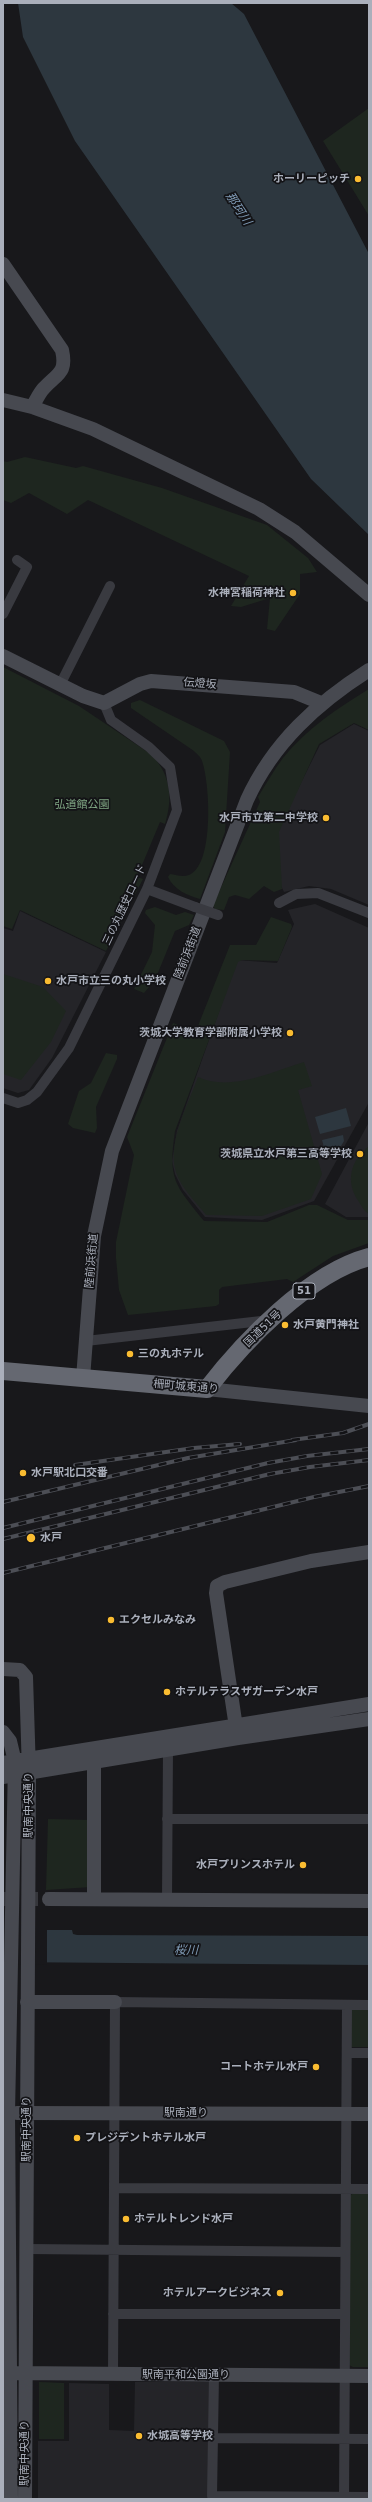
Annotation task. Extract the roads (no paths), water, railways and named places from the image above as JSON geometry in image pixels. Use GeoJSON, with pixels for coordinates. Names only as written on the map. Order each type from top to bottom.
{"type":"FeatureCollection","features":[{"type":"Feature","properties":{"kind":"highway","name":"国道51号"},"geometry":{"type":"LineString","coordinates":[[207,1389],[225,1367],[296,1297],[325,1276],[369,1257]]}},
{"type":"Feature","properties":{"kind":"highway","name":"柵町城東通り"},"geometry":{"type":"LineString","coordinates":[[3,1371],[207,1389]]}},
{"type":"Feature","properties":{"kind":"street"},"geometry":{"type":"LineString","coordinates":[[3,264],[62,350],[64,360],[60,373],[44,388],[32,407]]}},
{"type":"Feature","properties":{"kind":"street"},"geometry":{"type":"LineString","coordinates":[[3,400],[32,407],[93,429],[259,510],[295,532],[369,595]]}},
{"type":"Feature","properties":{"kind":"street"},"geometry":{"type":"LineString","coordinates":[[3,614],[27,567],[17,560]]}},
{"type":"Feature","properties":{"kind":"street"},"geometry":{"type":"LineString","coordinates":[[60,685],[110,586]]}},
{"type":"Feature","properties":{"kind":"street"},"geometry":{"type":"LineString","coordinates":[[3,656],[83,696],[104,703]]}},
{"type":"Feature","properties":{"kind":"street","name":"陸前浜街道"},"geometry":{"type":"LineString","coordinates":[[83,1378],[98,1210],[112,1151],[254,785],[279,746],[321,703],[369,670]]}},
{"type":"Feature","properties":{"kind":"street","name":"伝燈坂"},"geometry":{"type":"LineString","coordinates":[[104,703],[140,684],[150,681],[294,692],[321,703]]}},
{"type":"Feature","properties":{"kind":"street","name":"三の丸歴史ロード"},"geometry":{"type":"LineString","coordinates":[[3,1098],[18,1103],[27,1100],[37,1092],[69,1048],[147,889],[177,810],[172,775],[164,760],[132,734],[111,720],[104,703]]}},
{"type":"Feature","properties":{"kind":"street"},"geometry":{"type":"LineString","coordinates":[[147,889],[220,916]]}},
{"type":"Feature","properties":{"kind":"street"},"geometry":{"type":"LineString","coordinates":[[279,903],[296,894],[318,893],[369,913]]}},
{"type":"Feature","properties":{"kind":"street"},"geometry":{"type":"LineString","coordinates":[[86,1341],[272,1320]]}},
{"type":"Feature","properties":{"kind":"street","name":"柵町城東通り"},"geometry":{"type":"LineString","coordinates":[[207,1389],[369,1406]]}},
{"type":"Feature","properties":{"kind":"street"},"geometry":{"type":"LineString","coordinates":[[237,1731],[216,1593],[217,1586],[225,1582],[311,1562],[369,1552]]}},
{"type":"Feature","properties":{"kind":"street"},"geometry":{"type":"LineString","coordinates":[[3,1669],[20,1670],[26,1677],[15,1768]]}},
{"type":"Feature","properties":{"kind":"street"},"geometry":{"type":"LineString","coordinates":[[15,1768],[237,1731],[369,1704]]}},
{"type":"Feature","properties":{"kind":"street"},"geometry":{"type":"LineString","coordinates":[[15,1768],[94,1761],[168,1749],[237,1731],[369,1719]]}},
{"type":"Feature","properties":{"kind":"street"},"geometry":{"type":"LineString","coordinates":[[3,1732],[10,1741],[15,1768]]}},
{"type":"Feature","properties":{"kind":"street"},"geometry":{"type":"LineString","coordinates":[[167,1900],[168,1749]]}},
{"type":"Feature","properties":{"kind":"street"},"geometry":{"type":"LineString","coordinates":[[94,1761],[94,1899]]}},
{"type":"Feature","properties":{"kind":"street","name":"駅南中央通り"},"geometry":{"type":"LineString","coordinates":[[15,1768],[11,1916],[11,1983],[7,2001],[6,2249],[13,2373],[25,2499]]}},
{"type":"Feature","properties":{"kind":"street","name":"駅南中央通り"},"geometry":{"type":"LineString","coordinates":[[11,2499],[13,2373],[28,2249],[26,2113],[28,1917],[15,1768]]}},
{"type":"Feature","properties":{"kind":"street"},"geometry":{"type":"LineString","coordinates":[[167,1819],[369,1819]]}},
{"type":"Feature","properties":{"kind":"street"},"geometry":{"type":"LineString","coordinates":[[50,1899],[369,1901]]}},
{"type":"Feature","properties":{"kind":"street"},"geometry":{"type":"LineString","coordinates":[[27,2002],[369,2005]]}},
{"type":"Feature","properties":{"kind":"street"},"geometry":{"type":"LineString","coordinates":[[113,2374],[115,2002]]}},
{"type":"Feature","properties":{"kind":"street"},"geometry":{"type":"LineString","coordinates":[[344,2498],[347,2005]]}},
{"type":"Feature","properties":{"kind":"street"},"geometry":{"type":"LineString","coordinates":[[347,2054],[369,2054]]}},
{"type":"Feature","properties":{"kind":"street","name":"駅南通り"},"geometry":{"type":"LineString","coordinates":[[6,2113],[369,2114]]}},
{"type":"Feature","properties":{"kind":"street"},"geometry":{"type":"LineString","coordinates":[[114,2188],[369,2189]]}},
{"type":"Feature","properties":{"kind":"street"},"geometry":{"type":"LineString","coordinates":[[28,2249],[345,2252]]}},
{"type":"Feature","properties":{"kind":"street"},"geometry":{"type":"LineString","coordinates":[[113,2314],[344,2314]]}},
{"type":"Feature","properties":{"kind":"street","name":"駅南平和公園通り"},"geometry":{"type":"LineString","coordinates":[[13,2373],[369,2376]]}},
{"type":"Feature","properties":{"kind":"street"},"geometry":{"type":"LineString","coordinates":[[214,2375],[212,2496],[369,2497]]}},
{"type":"Feature","properties":{"kind":"street"},"geometry":{"type":"LineString","coordinates":[[213,2438],[369,2440]]}},
{"type":"Feature","properties":{"kind":"water","name":"那珂川"},"geometry":{"type":"Polygon","coordinates":[[[18,3],[231,3],[244,14],[369,254],[369,535],[311,479],[75,141],[23,37],[18,3]]]}},
{"type":"Feature","properties":{"kind":"water"},"geometry":{"type":"Polygon","coordinates":[[[346,1108],[351,1126],[320,1134],[315,1117],[346,1108]]]}},
{"type":"Feature","properties":{"kind":"water"},"geometry":{"type":"Polygon","coordinates":[[[343,1135],[344,1141],[341,1146],[325,1151],[322,1140],[343,1135]]]}},
{"type":"Feature","properties":{"kind":"water","name":"桜川"},"geometry":{"type":"Polygon","coordinates":[[[3,1930],[72,1930],[73,1934],[77,1935],[369,1936],[369,1965],[3,1962],[3,1930]]]}},
{"type":"Feature","properties":{"kind":"tunnel"},"geometry":{"type":"LineString","coordinates":[[3,1899],[49,1899]]}},
{"type":"Feature","properties":{"kind":"railway"},"geometry":{"type":"LineString","coordinates":[[292,1440],[343,1433],[369,1424]]}},
{"type":"Feature","properties":{"kind":"railway"},"geometry":{"type":"LineString","coordinates":[[3,1502],[188,1458],[296,1440]]}},
{"type":"Feature","properties":{"kind":"railway"},"geometry":{"type":"LineString","coordinates":[[75,1465],[194,1448],[240,1444]]}},
{"type":"Feature","properties":{"kind":"railway"},"geometry":{"type":"LineString","coordinates":[[3,1528],[268,1463],[307,1456],[369,1449]]}},
{"type":"Feature","properties":{"kind":"railway"},"geometry":{"type":"LineString","coordinates":[[3,1539],[270,1474],[310,1467],[369,1460]]}},
{"type":"Feature","properties":{"kind":"railway"},"geometry":{"type":"LineString","coordinates":[[3,1573],[314,1497],[369,1486]]}},
{"type":"Feature","properties":{"kind":"place","name":"ホーリーピッチ"},"geometry":{"type":"Point","coordinates":[358,179]}},
{"type":"Feature","properties":{"kind":"place","name":"水神宮稲荷神社"},"geometry":{"type":"Point","coordinates":[293,593]}},
{"type":"Feature","properties":{"kind":"place","name":"水戸市立第二中学校"},"geometry":{"type":"Point","coordinates":[326,818]}},
{"type":"Feature","properties":{"kind":"place","name":"水戸市立三の丸小学校"},"geometry":{"type":"Point","coordinates":[48,981]}},
{"type":"Feature","properties":{"kind":"place","name":"茨城大学教育学部附属小学校"},"geometry":{"type":"Point","coordinates":[290,1033]}},
{"type":"Feature","properties":{"kind":"place","name":"茨城県立水戸第三高等学校"},"geometry":{"type":"Point","coordinates":[360,1154]}},
{"type":"Feature","properties":{"kind":"place","name":"水戸黄門神社"},"geometry":{"type":"Point","coordinates":[285,1325]}},
{"type":"Feature","properties":{"kind":"place","name":"三の丸ホテル"},"geometry":{"type":"Point","coordinates":[130,1354]}},
{"type":"Feature","properties":{"kind":"place","name":"水戸駅北口交番"},"geometry":{"type":"Point","coordinates":[23,1473]}},
{"type":"Feature","properties":{"kind":"place","name":"水戸"},"geometry":{"type":"Point","coordinates":[31,1538]}},
{"type":"Feature","properties":{"kind":"place","name":"エクセルみなみ"},"geometry":{"type":"Point","coordinates":[111,1620]}},
{"type":"Feature","properties":{"kind":"place","name":"ホテルテラスザガーデン水戸"},"geometry":{"type":"Point","coordinates":[167,1692]}},
{"type":"Feature","properties":{"kind":"place","name":"水戸プリンスホテル"},"geometry":{"type":"Point","coordinates":[303,1865]}},
{"type":"Feature","properties":{"kind":"place","name":"コートホテル水戸"},"geometry":{"type":"Point","coordinates":[316,2067]}},
{"type":"Feature","properties":{"kind":"place","name":"プレジデントホテル水戸"},"geometry":{"type":"Point","coordinates":[77,2138]}},
{"type":"Feature","properties":{"kind":"place","name":"ホテルトレンド水戸"},"geometry":{"type":"Point","coordinates":[126,2219]}},
{"type":"Feature","properties":{"kind":"place","name":"ホテルアークビジネス"},"geometry":{"type":"Point","coordinates":[280,2293]}},
{"type":"Feature","properties":{"kind":"place","name":"水城高等学校"},"geometry":{"type":"Point","coordinates":[139,2436]}},
{"type":"Feature","properties":{"kind":"park label","name":"弘道館公園"},"geometry":{"type":"Point","coordinates":[82,805]}}]}
